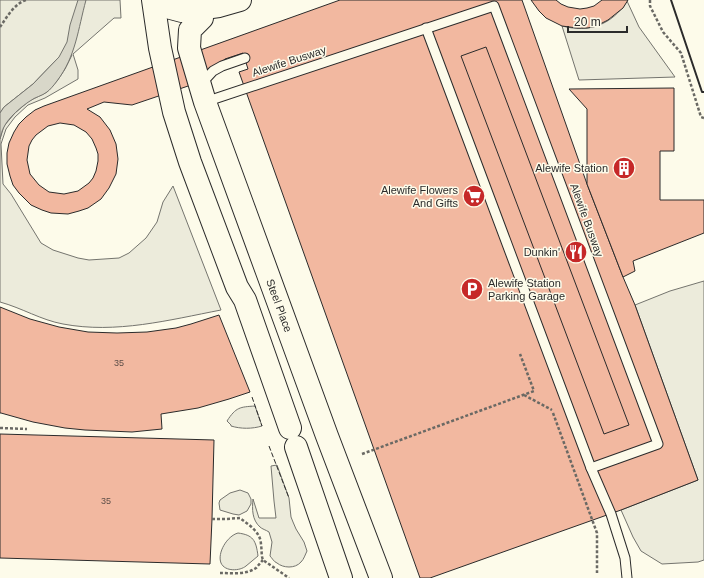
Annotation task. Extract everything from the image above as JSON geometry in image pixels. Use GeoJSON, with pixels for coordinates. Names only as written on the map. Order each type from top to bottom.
{"type":"FeatureCollection","features":[{"type":"Feature","properties":{"kind":"main road"},"geometry":{"type":"LineString","coordinates":[[240,0],[204,18],[168,7],[156,5],[160,48],[173,105],[190,162],[237,287],[245,300],[253,322],[341,578]]}},
{"type":"Feature","properties":{"kind":"main road","name":"Steel Place"},"geometry":{"type":"LineString","coordinates":[[204,18],[189,48],[202,93],[327,436],[381,578]]}},
{"type":"Feature","properties":{"kind":"lane","name":"Alewife Busway"},"geometry":{"type":"LineString","coordinates":[[202,93],[426,28],[494,6],[658,444],[591,468]]}},
{"type":"Feature","properties":{"kind":"lane"},"geometry":{"type":"LineString","coordinates":[[426,28],[591,468],[611,514],[625,558],[627,578]]}},
{"type":"Feature","properties":{"kind":"lane"},"geometry":{"type":"LineString","coordinates":[[202,93],[213,71],[222,66],[245,58]]}},
{"type":"Feature","properties":{"kind":"path"},"geometry":{"type":"LineString","coordinates":[[0,27],[14,8],[26,0]]}},
{"type":"Feature","properties":{"kind":"path"},"geometry":{"type":"LineString","coordinates":[[650,0],[650,6],[663,32],[681,53],[701,117],[704,118]]}},
{"type":"Feature","properties":{"kind":"path"},"geometry":{"type":"LineString","coordinates":[[362,454],[534,391],[520,354]]}},
{"type":"Feature","properties":{"kind":"path"},"geometry":{"type":"LineString","coordinates":[[524,394],[552,410],[596,533],[597,573]]}},
{"type":"Feature","properties":{"kind":"path"},"geometry":{"type":"LineString","coordinates":[[0,428],[27,429]]}},
{"type":"Feature","properties":{"kind":"path"},"geometry":{"type":"LineString","coordinates":[[212,519],[240,518],[255,530],[261,539],[261,556],[263,560],[289,578]]}},
{"type":"Feature","properties":{"kind":"path"},"geometry":{"type":"LineString","coordinates":[[220,573],[246,572],[255,568],[263,560]]}},
{"type":"Feature","properties":{"kind":"shaded area"},"geometry":{"type":"Polygon","coordinates":[[[0,0],[120,0],[121,18],[114,18],[73,54],[78,70],[78,79],[45,98],[28,105],[15,117],[6,129],[1,144],[3,184],[11,194],[41,243],[53,250],[78,258],[89,260],[119,258],[129,253],[146,238],[157,222],[163,202],[173,186],[221,310],[123,327],[83,327],[55,322],[0,302],[0,139],[4,126],[15,113],[29,101],[47,92],[57,81],[72,55],[57,59],[33,84],[4,107],[0,113],[0,0]]]}},
{"type":"Feature","properties":{"kind":"shaded area"},"geometry":{"type":"Polygon","coordinates":[[[78,0],[86,0],[76,42],[63,72],[56,83],[48,91],[27,103],[12,116],[3,128],[0,139],[0,113],[4,107],[33,84],[59,57],[67,42],[70,25],[78,0]]]}},
{"type":"Feature","properties":{"kind":"shaded area"},"geometry":{"type":"Polygon","coordinates":[[[627,1],[639,27],[675,77],[579,80],[562,26],[581,28],[599,25],[614,16],[627,1]]]}},
{"type":"Feature","properties":{"kind":"shaded area"},"geometry":{"type":"Polygon","coordinates":[[[704,281],[704,560],[698,562],[662,564],[641,551],[621,510],[698,480],[635,305],[670,291],[704,281]]]}},
{"type":"Feature","properties":{"kind":"shaded area"},"geometry":{"type":"Polygon","coordinates":[[[255,406],[262,426],[239,428],[231,426],[227,421],[236,410],[255,406]]]}},
{"type":"Feature","properties":{"kind":"shaded area"},"geometry":{"type":"Polygon","coordinates":[[[277,465],[289,498],[291,517],[307,551],[301,562],[292,567],[280,565],[270,556],[272,542],[269,532],[257,524],[253,514],[253,499],[259,518],[276,518],[271,466],[277,465]]]}},
{"type":"Feature","properties":{"kind":"shaded area"},"geometry":{"type":"Polygon","coordinates":[[[240,490],[248,493],[251,499],[251,504],[247,511],[239,515],[220,510],[220,500],[230,493],[240,490]]]}},
{"type":"Feature","properties":{"kind":"shaded area"},"geometry":{"type":"Polygon","coordinates":[[[238,533],[247,535],[253,539],[258,556],[243,568],[233,570],[223,566],[220,555],[227,541],[238,533]]]}},
{"type":"Feature","properties":{"kind":"building","name":"Alewife Station Parking Garage"},"geometry":{"type":"Polygon","coordinates":[[[340,0],[522,0],[587,184],[635,305],[698,480],[621,510],[430,578],[420,578],[239,72],[248,69],[243,53],[225,59],[197,83],[132,105],[104,102],[87,109],[100,117],[110,130],[116,144],[118,159],[116,174],[109,188],[101,199],[88,208],[68,214],[51,213],[31,205],[13,185],[7,164],[9,143],[19,124],[35,110],[340,0]],[[60,123],[48,126],[36,135],[29,146],[27,160],[30,174],[39,185],[49,192],[64,194],[78,191],[89,183],[96,171],[98,154],[92,139],[86,132],[74,125],[60,123]]]}},
{"type":"Feature","properties":{"kind":"building"},"geometry":{"type":"Polygon","coordinates":[[[531,0],[556,0],[568,7],[580,9],[594,6],[602,0],[628,0],[623,8],[608,20],[594,27],[577,28],[562,26],[546,18],[531,0]]]}},
{"type":"Feature","properties":{"kind":"building"},"geometry":{"type":"Polygon","coordinates":[[[486,47],[629,425],[604,434],[461,56],[486,47]]]}},
{"type":"Feature","properties":{"kind":"building","name":"Alewife Station"},"geometry":{"type":"Polygon","coordinates":[[[674,88],[674,151],[660,151],[660,200],[704,200],[704,233],[633,261],[635,271],[623,277],[587,184],[587,109],[569,89],[674,88]]]}},
{"type":"Feature","properties":{"kind":"building"},"geometry":{"type":"Polygon","coordinates":[[[0,307],[30,319],[59,327],[88,332],[147,332],[176,328],[219,315],[250,392],[198,408],[161,414],[162,429],[132,432],[65,428],[33,422],[0,413],[0,307]]]}},
{"type":"Feature","properties":{"kind":"building"},"geometry":{"type":"Polygon","coordinates":[[[0,434],[214,440],[210,564],[0,558],[0,434]]]}},
{"type":"Feature","properties":{"kind":"fence"},"geometry":{"type":"LineString","coordinates":[[252,397],[262,426]]}},
{"type":"Feature","properties":{"kind":"fence"},"geometry":{"type":"LineString","coordinates":[[269,446],[289,498]]}},
{"type":"Feature","properties":{"kind":"wall"},"geometry":{"type":"LineString","coordinates":[[671,0],[702,92],[704,92]]}},
{"type":"Feature","properties":{"kind":"place","name":"Alewife Station"},"geometry":{"type":"Point","coordinates":[624,168]}},
{"type":"Feature","properties":{"kind":"place","name":"Alewife Flowers And Gifts"},"geometry":{"type":"Point","coordinates":[474,196]}},
{"type":"Feature","properties":{"kind":"place","name":"Dunkin'"},"geometry":{"type":"Point","coordinates":[576,252]}},
{"type":"Feature","properties":{"kind":"place","name":"Alewife Station Parking Garage"},"geometry":{"type":"Point","coordinates":[472,289]}}]}
